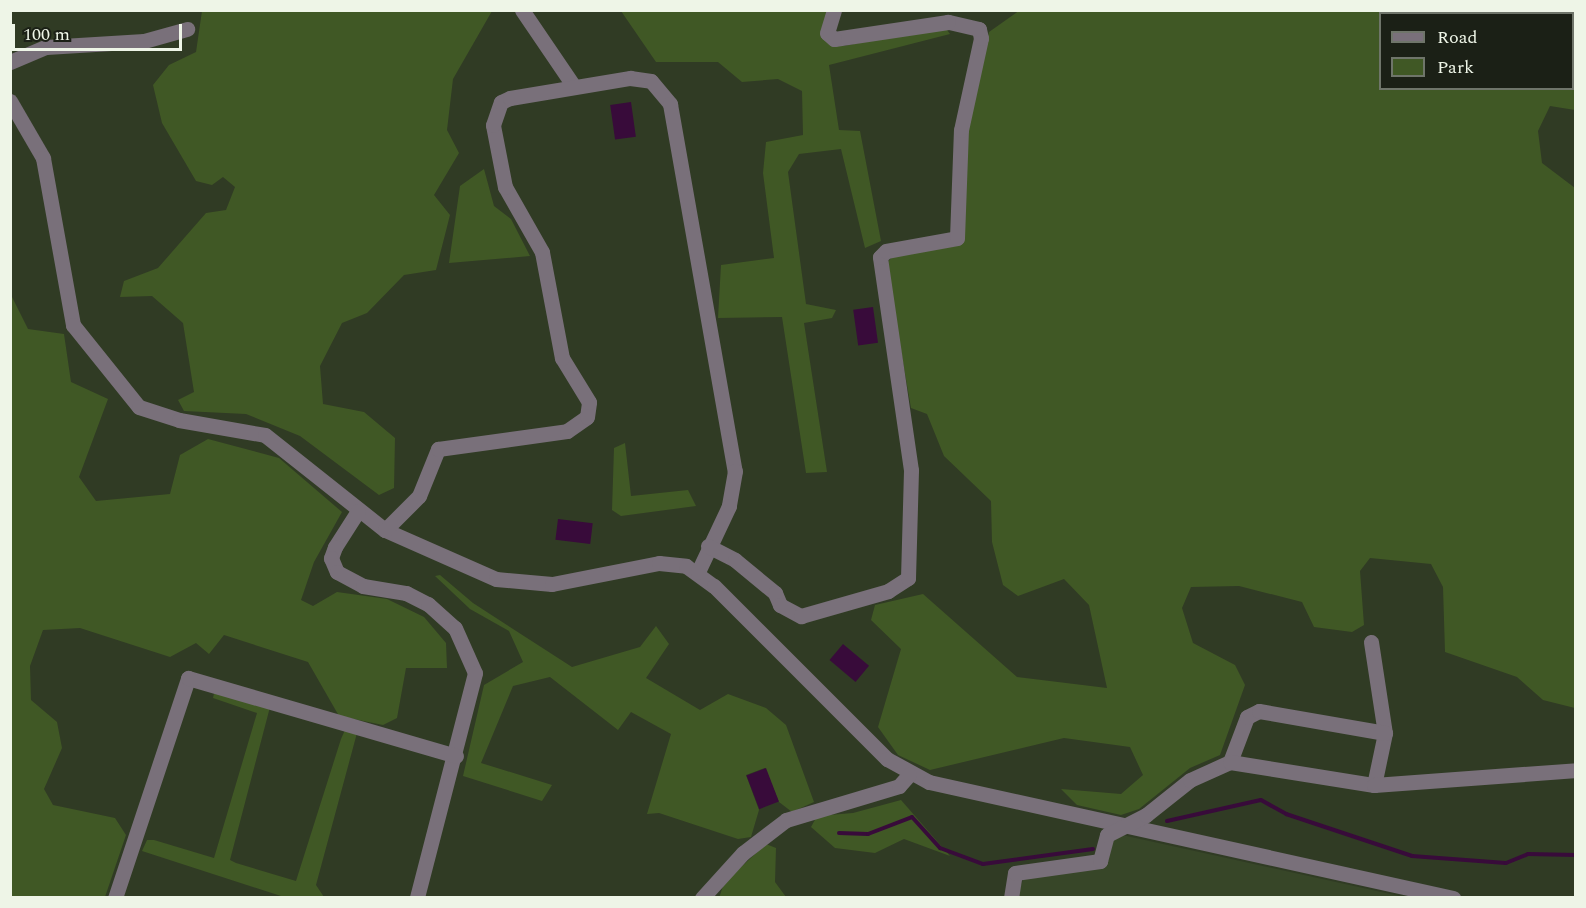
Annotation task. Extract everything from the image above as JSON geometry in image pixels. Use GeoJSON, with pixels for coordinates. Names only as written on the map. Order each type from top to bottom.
{"type":"FeatureCollection","features":[{"type":"Feature","properties":{"kind":"street"},"geometry":{"type":"LineString","coordinates":[[522,10],[573,84]]}},
{"type":"Feature","properties":{"kind":"street"},"geometry":{"type":"LineString","coordinates":[[708,546],[735,560],[775,593],[780,605],[801,616],[888,591],[908,578],[911,470],[880,257],[886,251],[957,238],[961,130],[981,38],[980,29],[948,22],[834,39],[827,33],[834,10]]}},
{"type":"Feature","properties":{"kind":"street"},"geometry":{"type":"LineString","coordinates":[[10,62],[46,46],[144,41],[187,29]]}},
{"type":"Feature","properties":{"kind":"street"},"geometry":{"type":"LineString","coordinates":[[385,530],[419,496],[438,448],[567,431],[587,417],[589,402],[562,358],[542,252],[505,187],[493,125],[501,102],[573,84],[630,78],[651,81],[670,104],[735,471],[729,506],[708,546],[698,572]]}},
{"type":"Feature","properties":{"kind":"street"},"geometry":{"type":"LineString","coordinates":[[10,101],[44,158],[73,325],[123,393],[156,414],[265,435],[358,511],[385,530],[520,584],[552,584],[659,563],[675,563],[698,572],[909,775],[1125,826],[1453,897]]}},
{"type":"Feature","properties":{"kind":"street"},"geometry":{"type":"LineString","coordinates":[[358,511],[335,547],[331,558],[337,572],[363,586],[406,593],[428,604],[469,648],[476,673],[456,756],[417,897]]}},
{"type":"Feature","properties":{"kind":"street"},"geometry":{"type":"LineString","coordinates":[[1371,642],[1385,733],[1374,785]]}},
{"type":"Feature","properties":{"kind":"street"},"geometry":{"type":"LineString","coordinates":[[115,897],[188,678],[456,756]]}},
{"type":"Feature","properties":{"kind":"street"},"geometry":{"type":"LineString","coordinates":[[1230,762],[1247,717],[1259,711],[1385,733]]}},
{"type":"Feature","properties":{"kind":"street"},"geometry":{"type":"LineString","coordinates":[[1011,897],[1015,873],[1100,861],[1107,835],[1125,826],[1190,780],[1230,762],[1374,785],[1575,770]]}},
{"type":"Feature","properties":{"kind":"street"},"geometry":{"type":"LineString","coordinates":[[702,897],[742,853],[786,820],[899,786],[909,775]]}},
{"type":"Feature","properties":{"kind":"shaded area"},"geometry":{"type":"Polygon","coordinates":[[[631,102],[636,137],[615,140],[610,105],[631,102]]]}},
{"type":"Feature","properties":{"kind":"shaded area"},"geometry":{"type":"Polygon","coordinates":[[[873,307],[878,343],[858,345],[853,310],[873,307]]]}},
{"type":"Feature","properties":{"kind":"shaded area"},"geometry":{"type":"Polygon","coordinates":[[[558,519],[593,523],[590,544],[555,540],[558,519]]]}},
{"type":"Feature","properties":{"kind":"shaded area"},"geometry":{"type":"Polygon","coordinates":[[[843,644],[869,666],[856,682],[830,660],[843,644]]]}},
{"type":"Feature","properties":{"kind":"shaded area"},"geometry":{"type":"Polygon","coordinates":[[[766,768],[779,802],[759,809],[746,776],[766,768]]]}},
{"type":"Feature","properties":{"kind":"shaded area"},"geometry":{"type":"Polygon","coordinates":[[[1113,833],[1404,897],[1017,898],[1025,874],[1106,865],[1113,833]]]}},
{"type":"Feature","properties":{"kind":"green space"},"geometry":{"type":"Polygon","coordinates":[[[1020,10],[1575,11],[1575,110],[1550,106],[1538,131],[1542,163],[1575,188],[1575,708],[1543,700],[1517,677],[1445,652],[1443,587],[1431,564],[1370,558],[1360,571],[1364,625],[1352,632],[1314,627],[1302,602],[1239,586],[1191,587],[1182,608],[1193,643],[1235,665],[1245,685],[1220,755],[1190,768],[1139,809],[1121,815],[1077,805],[1061,789],[1121,794],[1143,775],[1130,747],[1064,738],[930,770],[898,755],[878,727],[901,649],[871,620],[875,605],[923,594],[1017,677],[1107,688],[1089,605],[1064,579],[1018,596],[1003,585],[992,542],[991,501],[944,456],[927,414],[911,408],[886,264],[892,257],[961,245],[967,131],[989,32],[1020,10]]]}},
{"type":"Feature","properties":{"kind":"green space"},"geometry":{"type":"Polygon","coordinates":[[[202,11],[492,11],[453,79],[447,130],[459,153],[434,195],[450,215],[436,270],[404,275],[367,313],[342,323],[320,366],[323,404],[364,412],[395,438],[394,488],[379,495],[300,436],[246,414],[184,411],[178,400],[194,392],[183,323],[152,296],[120,297],[124,281],[158,268],[206,213],[226,210],[235,187],[223,177],[212,185],[196,181],[162,123],[153,85],[169,65],[196,52],[202,11]]]}},
{"type":"Feature","properties":{"kind":"green space"},"geometry":{"type":"Polygon","coordinates":[[[621,11],[829,11],[822,27],[844,46],[944,26],[950,34],[829,65],[839,130],[860,131],[881,241],[865,248],[841,149],[799,154],[788,172],[806,304],[836,310],[832,318],[804,323],[827,472],[806,473],[782,317],[718,318],[721,265],[774,258],[763,173],[766,142],[803,135],[802,91],[778,79],[742,82],[718,62],[656,62],[621,11]]]}},
{"type":"Feature","properties":{"kind":"green space"},"geometry":{"type":"Polygon","coordinates":[[[484,169],[494,206],[511,219],[530,256],[449,263],[460,186],[484,169]]]}},
{"type":"Feature","properties":{"kind":"green space"},"geometry":{"type":"Polygon","coordinates":[[[10,293],[28,329],[64,334],[71,382],[108,399],[79,477],[96,501],[170,494],[180,455],[208,439],[279,458],[342,512],[314,562],[301,600],[313,606],[337,592],[387,599],[424,617],[446,643],[447,668],[406,668],[397,718],[383,725],[339,716],[308,662],[224,635],[209,654],[196,643],[170,657],[80,628],[43,630],[30,666],[31,700],[57,722],[62,748],[44,789],[53,805],[115,818],[126,835],[105,897],[11,897],[10,293]]]}},
{"type":"Feature","properties":{"kind":"green space"},"geometry":{"type":"Polygon","coordinates":[[[625,443],[631,496],[688,490],[696,506],[621,516],[612,510],[614,448],[625,443]]]}},
{"type":"Feature","properties":{"kind":"green space"},"geometry":{"type":"Polygon","coordinates":[[[440,575],[473,603],[572,667],[640,647],[656,626],[669,644],[646,678],[700,710],[728,694],[766,708],[786,725],[814,802],[792,812],[779,802],[765,768],[746,775],[759,810],[751,837],[738,839],[659,813],[647,814],[671,734],[631,712],[618,730],[550,677],[513,686],[481,763],[552,785],[542,801],[463,776],[484,685],[523,662],[509,631],[470,609],[435,576],[440,575]]]}},
{"type":"Feature","properties":{"kind":"green space"},"geometry":{"type":"Polygon","coordinates":[[[215,689],[270,707],[230,860],[236,863],[296,881],[341,739],[345,730],[357,733],[316,885],[324,897],[284,897],[142,851],[147,840],[154,840],[214,858],[257,713],[213,698],[215,689]]]}},
{"type":"Feature","properties":{"kind":"green space"},"geometry":{"type":"Polygon","coordinates":[[[901,800],[950,856],[904,839],[875,853],[835,848],[811,827],[817,816],[853,813],[901,800]]]}},
{"type":"Feature","properties":{"kind":"green space"},"geometry":{"type":"Polygon","coordinates":[[[766,844],[776,848],[775,882],[786,897],[719,898],[724,883],[766,844]]]}},
{"type":"Feature","properties":{"kind":"waterway"},"geometry":{"type":"LineString","coordinates":[[1167,821],[1261,800],[1286,814],[1412,856],[1506,863],[1528,854],[1576,855]]}},
{"type":"Feature","properties":{"kind":"waterway"},"geometry":{"type":"LineString","coordinates":[[839,833],[868,834],[912,817],[940,848],[983,864],[1093,849]]}}]}
